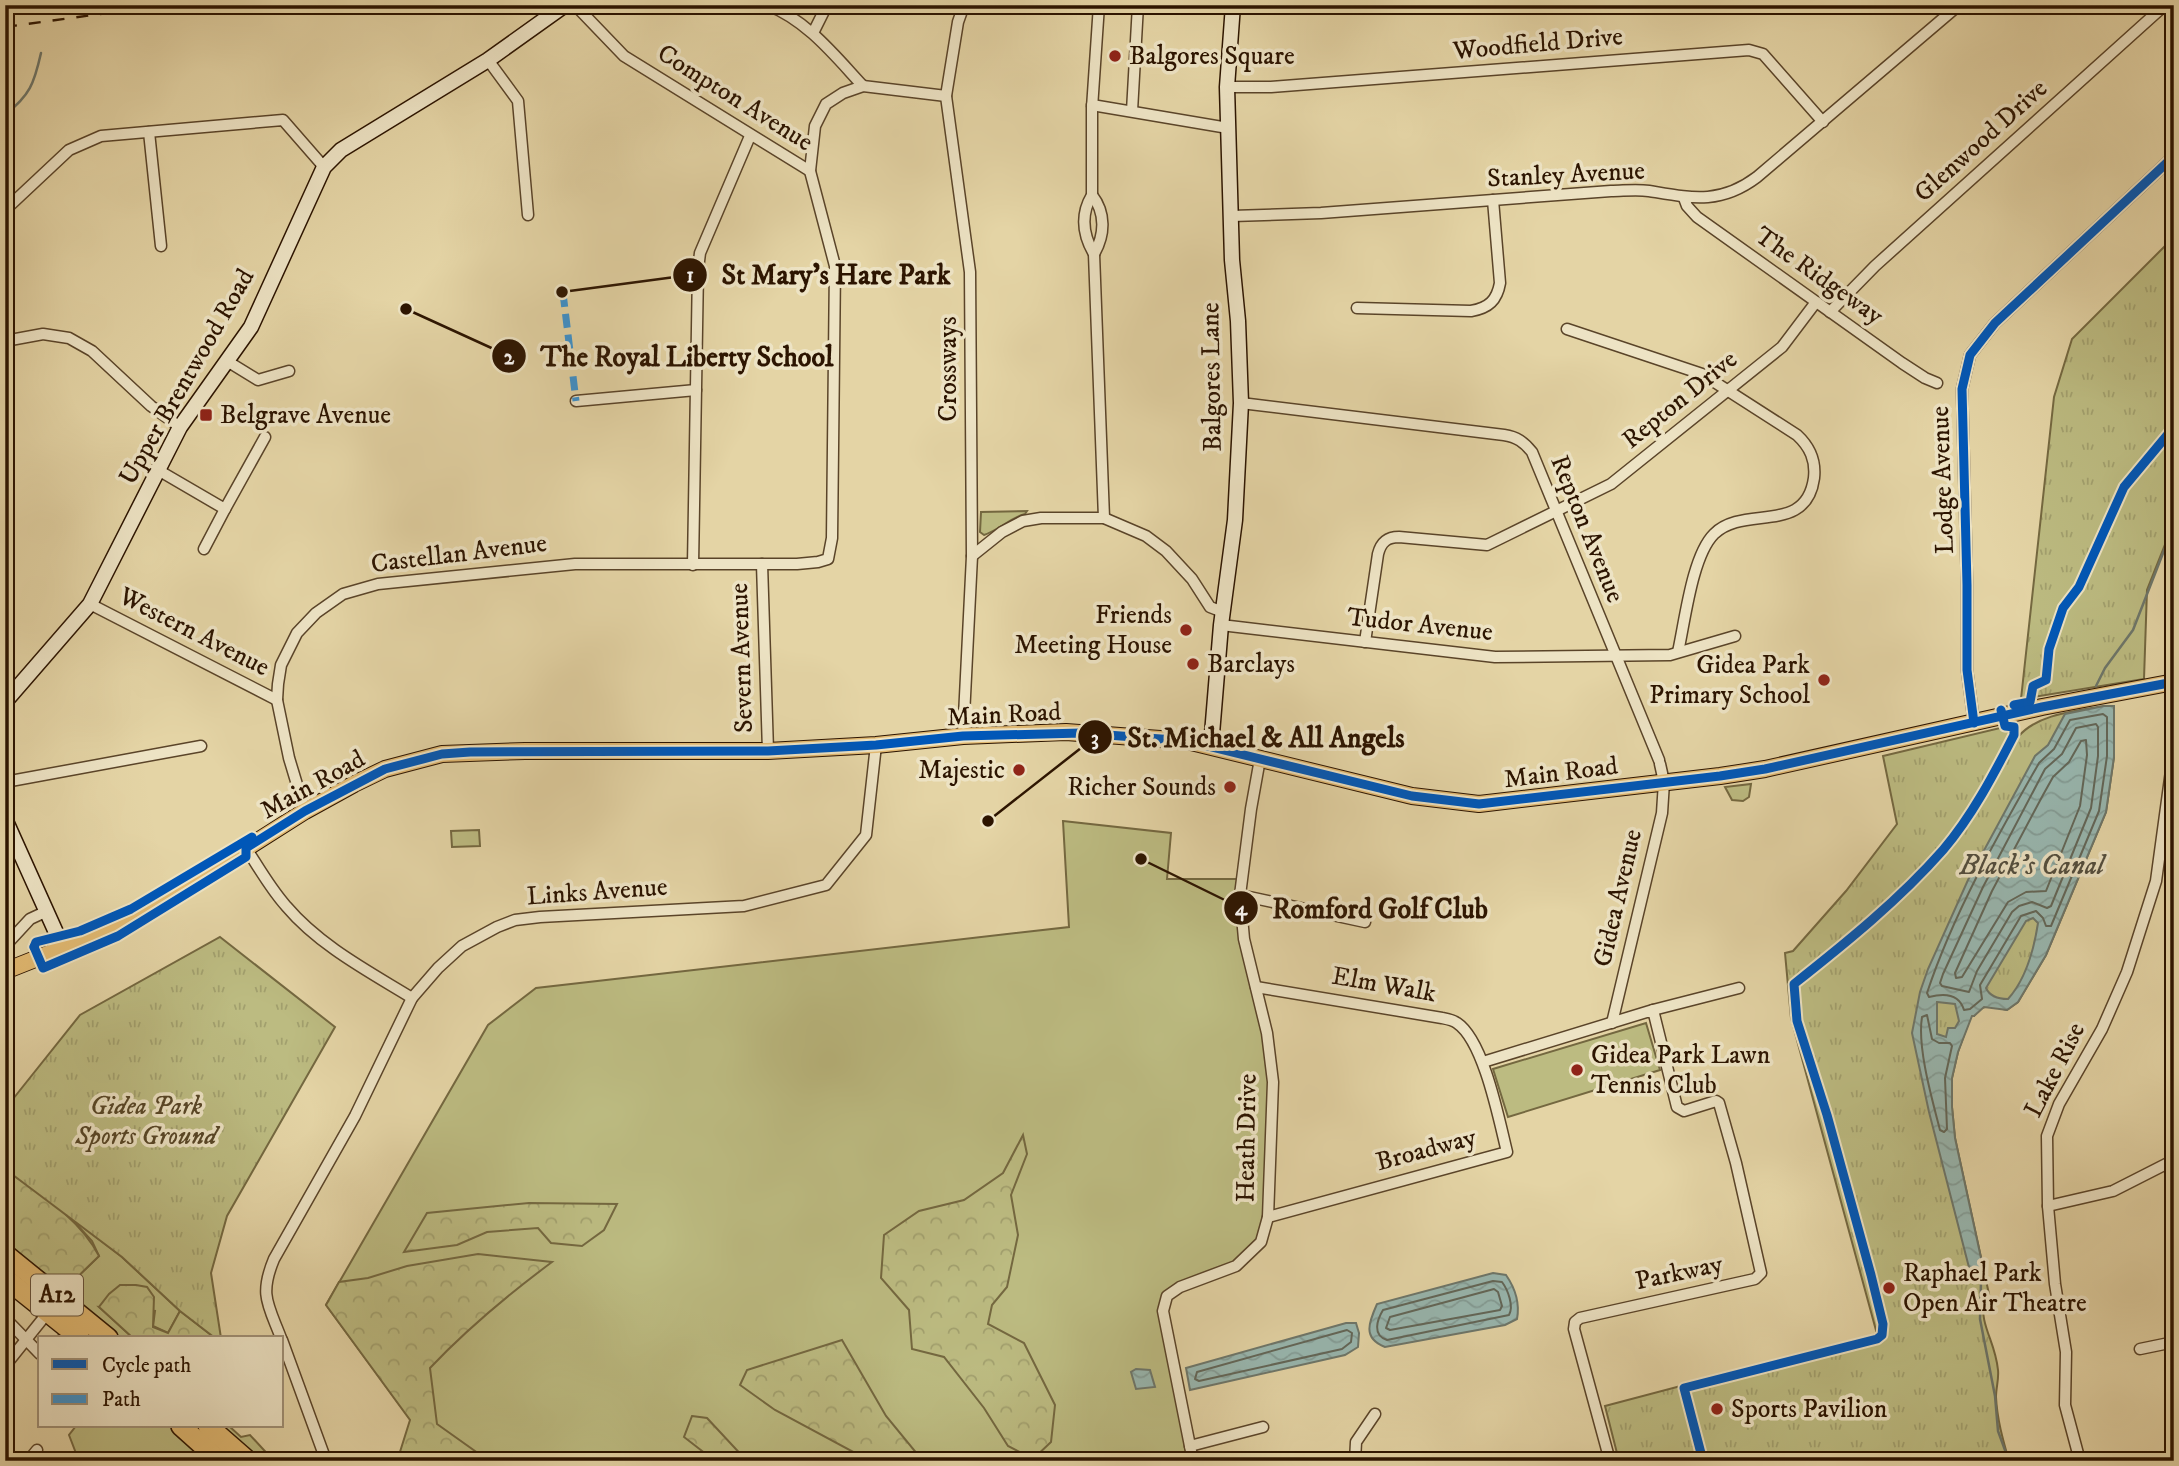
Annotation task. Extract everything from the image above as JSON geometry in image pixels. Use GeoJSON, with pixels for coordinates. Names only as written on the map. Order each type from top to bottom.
{"type":"FeatureCollection","features":[{"type":"Feature","properties":{"kind":"highway","name":"A12"},"geometry":{"type":"LineString","coordinates":[[5,1254],[106,1336]]}},
{"type":"Feature","properties":{"kind":"highway","name":"A12"},"geometry":{"type":"LineString","coordinates":[[5,1278],[78,1336]]}},
{"type":"Feature","properties":{"kind":"highway"},"geometry":{"type":"LineString","coordinates":[[183,1428],[220,1461]]}},
{"type":"Feature","properties":{"kind":"highway"},"geometry":{"type":"LineString","coordinates":[[210,1428],[248,1461]]}},
{"type":"Feature","properties":{"kind":"main road","name":"Main Road"},"geometry":{"type":"LineString","coordinates":[[5,971],[63,948],[163,901],[305,811],[385,769],[442,754],[525,751],[768,751],[876,745],[963,736],[1066,732],[1187,741],[1412,796],[1479,804],[1720,776],[1794,764],[2057,705],[2174,682]]}},
{"type":"Feature","properties":{"kind":"street","name":"Upper Brentwood Road"},"geometry":{"type":"LineString","coordinates":[[5,702],[90,604],[180,427],[251,327],[324,167],[341,150],[488,60],[565,5]]}},
{"type":"Feature","properties":{"kind":"street","name":"Compton Avenue"},"geometry":{"type":"LineString","coordinates":[[575,5],[624,56],[810,172]]}},
{"type":"Feature","properties":{"kind":"street"},"geometry":{"type":"LineString","coordinates":[[767,5],[778,9],[813,33],[863,86]]}},
{"type":"Feature","properties":{"kind":"street"},"geometry":{"type":"LineString","coordinates":[[813,33],[827,5]]}},
{"type":"Feature","properties":{"kind":"street","name":"Crossways"},"geometry":{"type":"LineString","coordinates":[[963,736],[972,555],[970,272],[946,96],[958,22],[964,5]]}},
{"type":"Feature","properties":{"kind":"street"},"geometry":{"type":"LineString","coordinates":[[1100,5],[1092,105],[1092,195],[1087,203],[1084,222],[1088,245],[1094,254],[1104,518]]}},
{"type":"Feature","properties":{"kind":"street"},"geometry":{"type":"LineString","coordinates":[[1132,111],[1138,5]]}},
{"type":"Feature","properties":{"kind":"street","name":"Balgores Lane"},"geometry":{"type":"LineString","coordinates":[[1211,746],[1222,619],[1235,520],[1241,403],[1239,333],[1232,261],[1227,87],[1233,5]]}},
{"type":"Feature","properties":{"kind":"street","name":"Stanley Avenue"},"geometry":{"type":"LineString","coordinates":[[1232,216],[1321,214],[1633,190],[1684,198],[1721,196],[1745,186],[1959,5]]}},
{"type":"Feature","properties":{"kind":"street","name":"Glenwood Drive"},"geometry":{"type":"LineString","coordinates":[[1830,312],[1875,266],[2165,5]]}},
{"type":"Feature","properties":{"kind":"street","name":"Woodfield Drive"},"geometry":{"type":"LineString","coordinates":[[1227,87],[1271,87],[1749,50],[1763,54],[1823,121]]}},
{"type":"Feature","properties":{"kind":"street"},"geometry":{"type":"LineString","coordinates":[[488,60],[518,101],[528,215]]}},
{"type":"Feature","properties":{"kind":"street"},"geometry":{"type":"LineString","coordinates":[[810,172],[815,126],[826,104],[843,93],[863,86],[946,96]]}},
{"type":"Feature","properties":{"kind":"street"},"geometry":{"type":"LineString","coordinates":[[1092,105],[1228,128]]}},
{"type":"Feature","properties":{"kind":"street"},"geometry":{"type":"LineString","coordinates":[[5,210],[69,150],[101,136],[282,120],[324,167]]}},
{"type":"Feature","properties":{"kind":"street"},"geometry":{"type":"LineString","coordinates":[[149,132],[161,246]]}},
{"type":"Feature","properties":{"kind":"street"},"geometry":{"type":"LineString","coordinates":[[693,565],[700,253],[750,136]]}},
{"type":"Feature","properties":{"kind":"street","name":"Lodge Avenue"},"geometry":{"type":"LineString","coordinates":[[1974,723],[1967,670],[1962,389],[1970,355],[1995,323],[2174,156]]}},
{"type":"Feature","properties":{"kind":"street","name":"Castellan Avenue"},"geometry":{"type":"LineString","coordinates":[[305,811],[289,758],[277,700],[281,665],[297,634],[321,608],[343,594],[378,584],[575,564],[797,564],[828,559],[832,538],[835,266],[810,172]]}},
{"type":"Feature","properties":{"kind":"street"},"geometry":{"type":"LineString","coordinates":[[1092,195],[1098,203],[1102,225],[1100,244],[1094,254]]}},
{"type":"Feature","properties":{"kind":"street","name":"The Ridgeway"},"geometry":{"type":"LineString","coordinates":[[1684,198],[1697,217],[1902,363],[1937,383]]}},
{"type":"Feature","properties":{"kind":"street"},"geometry":{"type":"LineString","coordinates":[[1357,308],[1471,311],[1483,309],[1492,303],[1500,283],[1493,200]]}},
{"type":"Feature","properties":{"kind":"street","name":"Repton Drive"},"geometry":{"type":"LineString","coordinates":[[1365,642],[1378,554],[1384,541],[1399,537],[1487,545],[1611,484],[1787,343],[1816,302]]}},
{"type":"Feature","properties":{"kind":"street"},"geometry":{"type":"LineString","coordinates":[[1567,329],[1702,374],[1788,429],[1807,444],[1813,457],[1813,486],[1804,501],[1791,513],[1769,519],[1734,521],[1714,534],[1698,565],[1678,652]]}},
{"type":"Feature","properties":{"kind":"street"},"geometry":{"type":"LineString","coordinates":[[5,341],[43,334],[69,338],[92,351],[152,406],[180,427]]}},
{"type":"Feature","properties":{"kind":"street"},"geometry":{"type":"LineString","coordinates":[[227,361],[258,380],[289,372]]}},
{"type":"Feature","properties":{"kind":"street"},"geometry":{"type":"LineString","coordinates":[[576,401],[696,390]]}},
{"type":"Feature","properties":{"kind":"street","name":"Repton Avenue"},"geometry":{"type":"LineString","coordinates":[[1241,403],[1519,439],[1532,452],[1660,762],[1664,782]]}},
{"type":"Feature","properties":{"kind":"street"},"geometry":{"type":"LineString","coordinates":[[204,549],[265,437]]}},
{"type":"Feature","properties":{"kind":"street"},"geometry":{"type":"LineString","coordinates":[[158,470],[225,509]]}},
{"type":"Feature","properties":{"kind":"street"},"geometry":{"type":"LineString","coordinates":[[972,555],[1002,532],[1023,521],[1041,518],[1104,518],[1146,536],[1166,551],[1192,579],[1210,607],[1222,619]]}},
{"type":"Feature","properties":{"kind":"street","name":"Severn Avenue"},"geometry":{"type":"LineString","coordinates":[[762,564],[768,751]]}},
{"type":"Feature","properties":{"kind":"street","name":"Western Avenue"},"geometry":{"type":"LineString","coordinates":[[90,604],[277,700]]}},
{"type":"Feature","properties":{"kind":"street","name":"Tudor Avenue"},"geometry":{"type":"LineString","coordinates":[[1222,619],[1365,642],[1495,657],[1656,656],[1735,636]]}},
{"type":"Feature","properties":{"kind":"street","name":"Links Avenue"},"geometry":{"type":"LineString","coordinates":[[280,1336],[265,1294],[268,1273],[280,1245],[355,1116],[412,998],[438,968],[462,946],[481,934],[515,920],[744,906],[826,885],[866,835],[876,745]]}},
{"type":"Feature","properties":{"kind":"street"},"geometry":{"type":"LineString","coordinates":[[5,782],[201,746]]}},
{"type":"Feature","properties":{"kind":"street","name":"Lake Rise"},"geometry":{"type":"LineString","coordinates":[[2080,1461],[2065,1405],[2066,1352],[2055,1284],[2048,1206],[2047,1136],[2059,1104],[2102,1029],[2127,972],[2155,881],[2174,749]]}},
{"type":"Feature","properties":{"kind":"street","name":"Heath Drive"},"geometry":{"type":"LineString","coordinates":[[1193,1461],[1163,1311],[1167,1296],[1180,1287],[1236,1266],[1261,1242],[1268,1217],[1273,1082],[1267,1033],[1244,939],[1240,895],[1260,759]]}},
{"type":"Feature","properties":{"kind":"street","name":"Gidea Avenue"},"geometry":{"type":"LineString","coordinates":[[1612,1023],[1662,813],[1664,782]]}},
{"type":"Feature","properties":{"kind":"street"},"geometry":{"type":"LineString","coordinates":[[5,819],[63,948]]}},
{"type":"Feature","properties":{"kind":"street"},"geometry":{"type":"LineString","coordinates":[[246,848],[269,886],[302,923],[337,951],[412,998]]}},
{"type":"Feature","properties":{"kind":"street"},"geometry":{"type":"LineString","coordinates":[[1240,895],[1365,922]]}},
{"type":"Feature","properties":{"kind":"street"},"geometry":{"type":"LineString","coordinates":[[5,946],[30,919],[45,912]]}},
{"type":"Feature","properties":{"kind":"street","name":"Elm Walk"},"geometry":{"type":"LineString","coordinates":[[1256,987],[1456,1022],[1468,1034],[1483,1062]]}},
{"type":"Feature","properties":{"kind":"street"},"geometry":{"type":"LineString","coordinates":[[1483,1062],[1653,1010],[1739,988]]}},
{"type":"Feature","properties":{"kind":"street","name":"Parkway"},"geometry":{"type":"LineString","coordinates":[[1610,1461],[1574,1329],[1577,1319],[1755,1279],[1761,1273],[1719,1102],[1684,1111],[1677,1107],[1653,1010]]}},
{"type":"Feature","properties":{"kind":"street","name":"Broadway"},"geometry":{"type":"LineString","coordinates":[[1268,1217],[1507,1152],[1483,1062]]}},
{"type":"Feature","properties":{"kind":"street"},"geometry":{"type":"LineString","coordinates":[[2048,1206],[2113,1191],[2174,1160]]}},
{"type":"Feature","properties":{"kind":"street"},"geometry":{"type":"LineString","coordinates":[[5,1366],[49,1311]]}},
{"type":"Feature","properties":{"kind":"street"},"geometry":{"type":"LineString","coordinates":[[5,1318],[38,1352]]}},
{"type":"Feature","properties":{"kind":"street"},"geometry":{"type":"LineString","coordinates":[[2140,1349],[2174,1342]]}},
{"type":"Feature","properties":{"kind":"street","name":"Links Avenue"},"geometry":{"type":"LineString","coordinates":[[284,1347],[324,1455]]}},
{"type":"Feature","properties":{"kind":"street"},"geometry":{"type":"LineString","coordinates":[[1355,1461],[1356,1442],[1375,1414]]}},
{"type":"Feature","properties":{"kind":"street"},"geometry":{"type":"LineString","coordinates":[[1190,1446],[1264,1427]]}},
{"type":"Feature","properties":{"kind":"street"},"geometry":{"type":"LineString","coordinates":[[29,1461],[37,1450]]}},
{"type":"Feature","properties":{"kind":"green space"},"geometry":{"type":"Polygon","coordinates":[[[2174,237],[2174,512],[2166,542],[2147,590],[2144,679],[2021,699],[2054,397],[2072,339],[2174,237]]]}},
{"type":"Feature","properties":{"kind":"green space"},"geometry":{"type":"Polygon","coordinates":[[[1027,511],[989,533],[984,535],[980,532],[981,512],[1027,511]]]}},
{"type":"Feature","properties":{"kind":"green space"},"geometry":{"type":"Polygon","coordinates":[[[2114,706],[2114,757],[2106,812],[2046,955],[2018,1002],[2007,1010],[1985,1007],[1971,1016],[1952,1078],[1955,1138],[1989,1294],[1983,1296],[1984,1317],[1996,1360],[1998,1413],[2009,1461],[1619,1461],[1605,1406],[1877,1334],[1791,1018],[1785,953],[1793,951],[1846,891],[1897,824],[1883,756],[2000,728],[2018,737],[2026,729],[2046,718],[2114,706]]]}},
{"type":"Feature","properties":{"kind":"green space"},"geometry":{"type":"Polygon","coordinates":[[[1751,784],[1749,797],[1743,801],[1732,800],[1725,787],[1751,784]]]}},
{"type":"Feature","properties":{"kind":"green space"},"geometry":{"type":"Polygon","coordinates":[[[1063,821],[1171,833],[1167,879],[1242,879],[1244,939],[1273,1082],[1261,1242],[1236,1266],[1167,1296],[1163,1311],[1193,1461],[441,1461],[326,1305],[488,1025],[536,988],[1069,927],[1063,821]]]}},
{"type":"Feature","properties":{"kind":"green space"},"geometry":{"type":"Polygon","coordinates":[[[479,830],[480,846],[452,847],[451,831],[479,830]]]}},
{"type":"Feature","properties":{"kind":"green space","name":"Gidea Park Sports Ground"},"geometry":{"type":"Polygon","coordinates":[[[220,937],[335,1027],[227,1216],[211,1273],[221,1336],[212,1336],[180,1311],[122,1257],[5,1169],[5,1109],[80,1015],[220,937]]]}},
{"type":"Feature","properties":{"kind":"green space","name":"Gidea Park Lawn Tennis Club"},"geometry":{"type":"Polygon","coordinates":[[[1646,1023],[1660,1070],[1508,1117],[1493,1069],[1646,1023]]]}},
{"type":"Feature","properties":{"kind":"green space"},"geometry":{"type":"Polygon","coordinates":[[[1023,1135],[1027,1154],[1011,1195],[1018,1235],[1007,1287],[992,1305],[988,1324],[1024,1343],[1055,1405],[1051,1442],[1033,1459],[1008,1446],[984,1408],[944,1357],[912,1349],[909,1310],[881,1278],[884,1235],[919,1211],[964,1200],[1003,1173],[1023,1135]]]}},
{"type":"Feature","properties":{"kind":"green space"},"geometry":{"type":"Polygon","coordinates":[[[5,1169],[44,1197],[81,1229],[99,1256],[65,1289],[5,1243],[5,1169]]]}},
{"type":"Feature","properties":{"kind":"green space"},"geometry":{"type":"Polygon","coordinates":[[[529,1203],[617,1204],[604,1230],[582,1246],[551,1243],[538,1228],[487,1232],[457,1245],[404,1252],[427,1213],[529,1203]]]}},
{"type":"Feature","properties":{"kind":"green space"},"geometry":{"type":"Polygon","coordinates":[[[69,1216],[122,1257],[180,1311],[168,1333],[153,1326],[155,1311],[99,1307],[131,1336],[58,1336],[65,1289],[99,1256],[92,1241],[69,1216]]]}},
{"type":"Feature","properties":{"kind":"green space"},"geometry":{"type":"Polygon","coordinates":[[[478,1254],[552,1262],[489,1312],[430,1368],[437,1424],[489,1461],[400,1461],[399,1455],[410,1420],[326,1305],[339,1282],[368,1278],[407,1266],[478,1254]]]}},
{"type":"Feature","properties":{"kind":"green space"},"geometry":{"type":"Polygon","coordinates":[[[120,1285],[147,1287],[154,1297],[153,1327],[168,1333],[180,1311],[212,1336],[131,1336],[99,1307],[120,1285]]]}},
{"type":"Feature","properties":{"kind":"green space"},"geometry":{"type":"Polygon","coordinates":[[[842,1340],[886,1416],[923,1461],[870,1461],[775,1410],[740,1385],[747,1370],[842,1340]]]}},
{"type":"Feature","properties":{"kind":"green space"},"geometry":{"type":"Polygon","coordinates":[[[692,1416],[707,1418],[747,1461],[715,1461],[684,1437],[692,1416]]]}},
{"type":"Feature","properties":{"kind":"green space"},"geometry":{"type":"Polygon","coordinates":[[[74,1428],[231,1428],[241,1437],[250,1435],[274,1461],[79,1461],[69,1435],[74,1428]]]}},
{"type":"Feature","properties":{"kind":"water","name":"Black's Canal"},"geometry":{"type":"Polygon","coordinates":[[[2114,706],[2114,757],[2106,812],[2046,955],[2018,1002],[2007,1010],[1984,1007],[1972,1016],[1958,1052],[1952,1078],[1955,1138],[1986,1281],[1973,1283],[1929,1112],[1912,1033],[1920,992],[1928,969],[1968,880],[2035,756],[2048,745],[2065,714],[2114,706]],[[2033,918],[2026,921],[1986,988],[1995,997],[2008,999],[2024,973],[2038,923],[2033,918]],[[1937,1002],[1937,1034],[1946,1037],[1948,1028],[1955,1028],[1959,1021],[1955,1004],[1937,1002]]]}},
{"type":"Feature","properties":{"kind":"water"},"geometry":{"type":"Polygon","coordinates":[[[1493,1273],[1506,1275],[1516,1296],[1517,1319],[1505,1325],[1385,1347],[1370,1334],[1370,1323],[1377,1304],[1493,1273]]]}},
{"type":"Feature","properties":{"kind":"water"},"geometry":{"type":"Polygon","coordinates":[[[1346,1323],[1356,1323],[1359,1333],[1358,1347],[1345,1355],[1190,1390],[1186,1368],[1346,1323]]]}},
{"type":"Feature","properties":{"kind":"water"},"geometry":{"type":"Polygon","coordinates":[[[1136,1369],[1150,1370],[1155,1387],[1136,1389],[1131,1372],[1136,1369]]]}},
{"type":"Feature","properties":{"kind":"waterway"},"geometry":{"type":"LineString","coordinates":[[5,115],[30,88],[41,53]]}},
{"type":"Feature","properties":{"kind":"waterway"},"geometry":{"type":"LineString","coordinates":[[2096,686],[2105,668],[2133,630],[2174,525]]}},
{"type":"Feature","properties":{"kind":"waterway"},"geometry":{"type":"LineString","coordinates":[[1981,1282],[1980,1319],[1995,1396],[1998,1431],[2009,1461]]}},
{"type":"Feature","properties":{"kind":"railway"},"geometry":{"type":"LineString","coordinates":[[5,9],[37,5]]}},
{"type":"Feature","properties":{"kind":"railway"},"geometry":{"type":"LineString","coordinates":[[5,27],[166,5]]}},
{"type":"Feature","properties":{"kind":"marked path"},"geometry":{"type":"LineString","coordinates":[[563,293],[576,401]]}},
{"type":"Feature","properties":{"kind":"cycle path"},"geometry":{"type":"LineString","coordinates":[[1974,723],[1967,670],[1962,389],[1970,355],[1995,323],[2174,156]]}},
{"type":"Feature","properties":{"kind":"cycle path"},"geometry":{"type":"LineString","coordinates":[[2014,705],[2030,702],[2033,686],[2046,680],[2049,649],[2063,608],[2079,587],[2124,487],[2174,427]]}},
{"type":"Feature","properties":{"kind":"cycle path"},"geometry":{"type":"LineString","coordinates":[[34,947],[43,968],[118,936],[246,857],[246,848],[305,811],[385,769],[442,754],[768,751],[876,745],[963,736],[1081,733],[1187,741],[1412,796],[1479,804],[1765,769],[2042,707],[2174,682]]}},
{"type":"Feature","properties":{"kind":"cycle path"},"geometry":{"type":"LineString","coordinates":[[1703,1461],[1684,1388],[1877,1339],[1882,1335],[1883,1324],[1871,1275],[1827,1115],[1797,1021],[1794,984],[1890,903],[1954,837],[1982,794],[2014,735],[2014,727],[2005,726],[2001,710]]}},
{"type":"Feature","properties":{"kind":"cycle path"},"geometry":{"type":"LineString","coordinates":[[34,947],[36,942],[80,931],[131,909],[252,837]]}},
{"type":"Feature","properties":{"kind":"place","name":"Balgores Square"},"geometry":{"type":"Point","coordinates":[1115,56]}},
{"type":"Feature","properties":{"kind":"place","name":"St Mary's Hare Park"},"geometry":{"type":"Point","coordinates":[562,292]}},
{"type":"Feature","properties":{"kind":"place","name":"The Royal Liberty School"},"geometry":{"type":"Point","coordinates":[406,309]}},
{"type":"Feature","properties":{"kind":"place","name":"Belgrave Avenue"},"geometry":{"type":"Point","coordinates":[206,415]}},
{"type":"Feature","properties":{"kind":"place","name":"Friends Meeting House"},"geometry":{"type":"Point","coordinates":[1186,630]}},
{"type":"Feature","properties":{"kind":"place","name":"Barclays"},"geometry":{"type":"Point","coordinates":[1193,664]}},
{"type":"Feature","properties":{"kind":"place","name":"Gidea Park Primary School"},"geometry":{"type":"Point","coordinates":[1824,680]}},
{"type":"Feature","properties":{"kind":"place","name":"Majestic"},"geometry":{"type":"Point","coordinates":[1019,770]}},
{"type":"Feature","properties":{"kind":"place","name":"Richer Sounds"},"geometry":{"type":"Point","coordinates":[1230,787]}},
{"type":"Feature","properties":{"kind":"place","name":"St. Michael & All Angels"},"geometry":{"type":"Point","coordinates":[988,821]}},
{"type":"Feature","properties":{"kind":"place","name":"Romford Golf Club"},"geometry":{"type":"Point","coordinates":[1141,859]}},
{"type":"Feature","properties":{"kind":"place","name":"Gidea Park Lawn Tennis Club"},"geometry":{"type":"Point","coordinates":[1577,1070]}},
{"type":"Feature","properties":{"kind":"place","name":"Raphael Park Open Air Theatre"},"geometry":{"type":"Point","coordinates":[1889,1288]}},
{"type":"Feature","properties":{"kind":"place","name":"Sports Pavilion"},"geometry":{"type":"Point","coordinates":[1717,1409]}}]}
